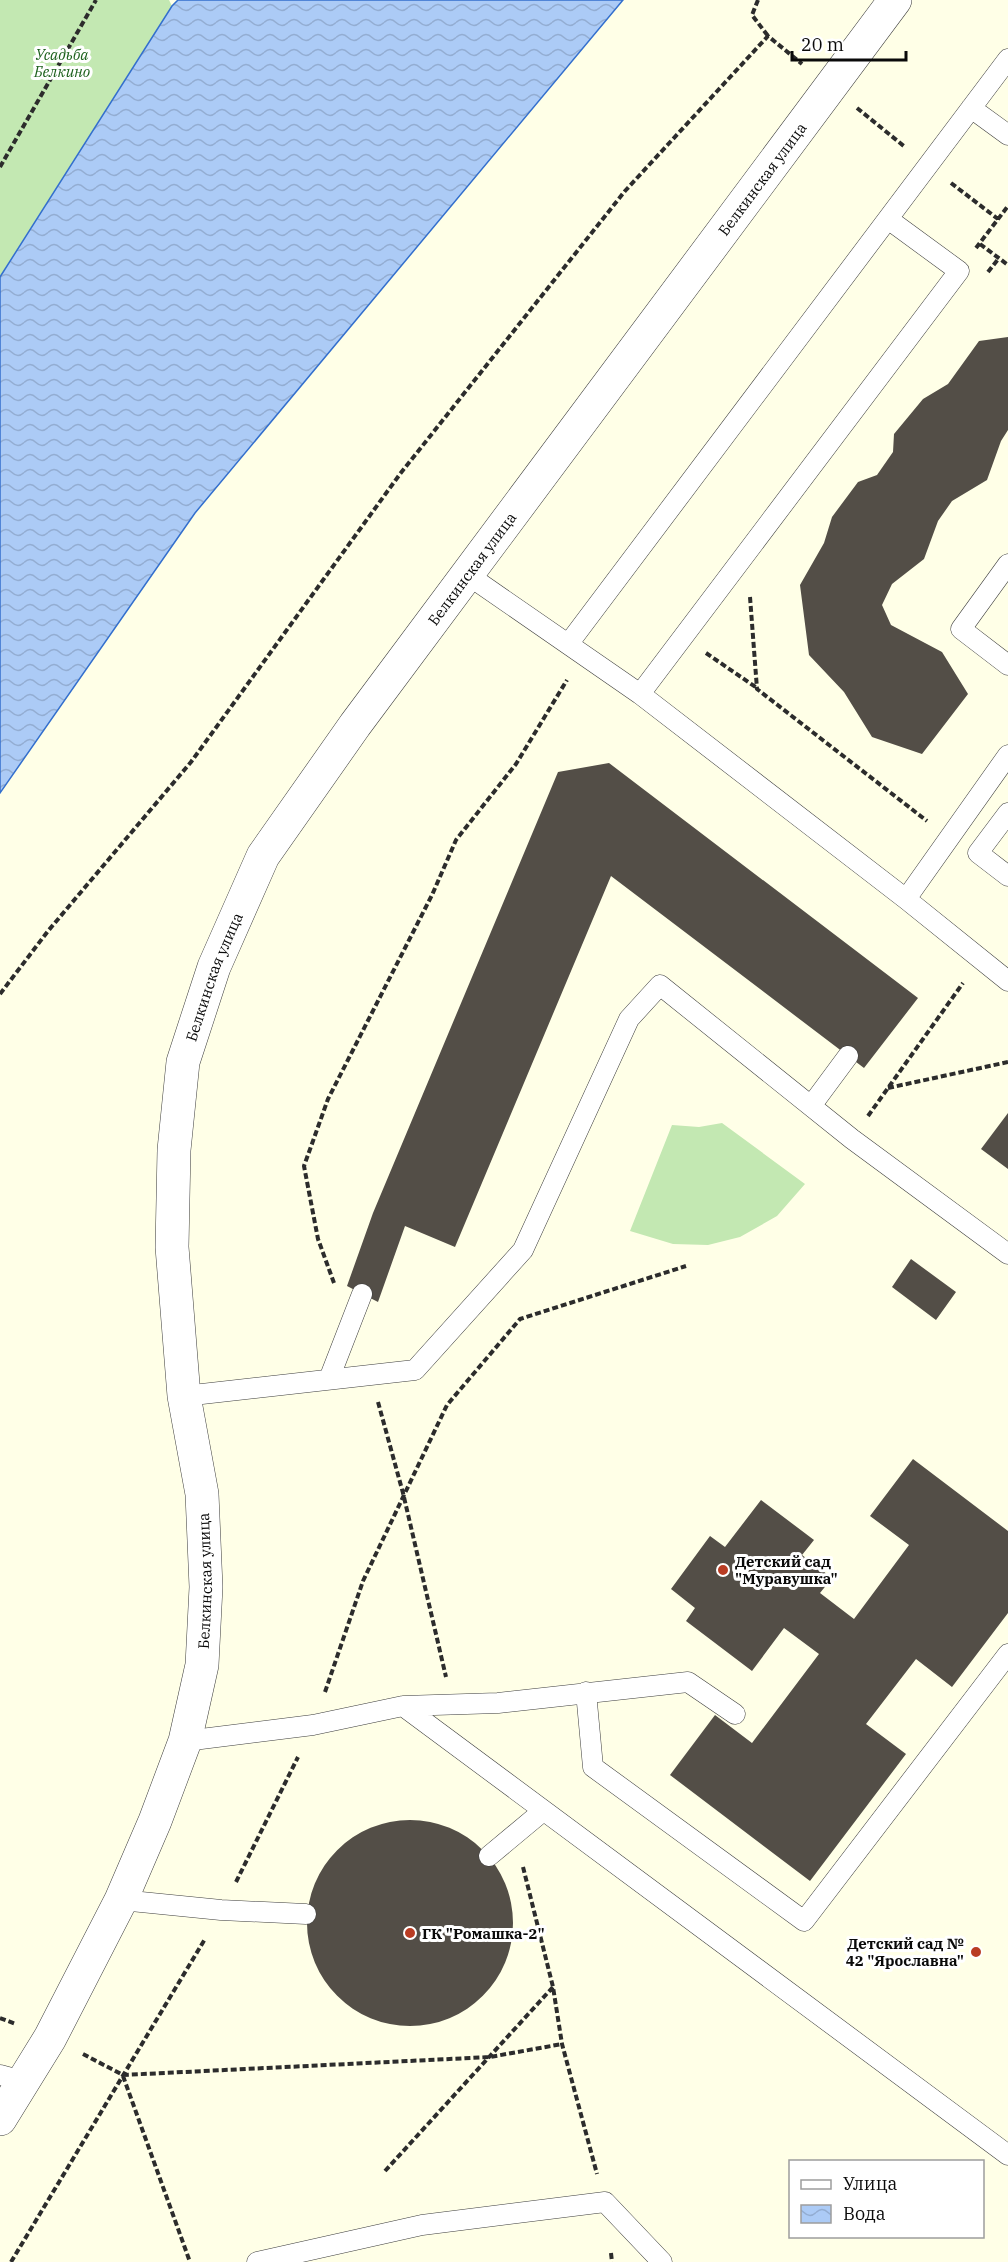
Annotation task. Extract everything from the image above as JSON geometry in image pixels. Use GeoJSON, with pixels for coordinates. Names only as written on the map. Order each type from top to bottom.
{"type":"FeatureCollection","features":[{"type":"Feature","properties":{"kind":"street","name":"Белкинская улица"},"geometry":{"type":"LineString","coordinates":[[0,2119],[11,2078],[50,2038],[121,1900],[155,1821],[185,1741],[202,1665],[206,1587],[202,1494],[184,1396],[172,1246],[174,1150],[183,1062],[214,967],[263,856],[355,725],[895,0]]}},
{"type":"Feature","properties":{"kind":"lane"},"geometry":{"type":"LineString","coordinates":[[576,648],[888,219],[1008,59]]}},
{"type":"Feature","properties":{"kind":"lane"},"geometry":{"type":"LineString","coordinates":[[971,108],[1008,135]]}},
{"type":"Feature","properties":{"kind":"lane"},"geometry":{"type":"LineString","coordinates":[[640,694],[959,271],[888,219]]}},
{"type":"Feature","properties":{"kind":"lane"},"geometry":{"type":"LineString","coordinates":[[1008,564],[961,629],[1008,665]]}},
{"type":"Feature","properties":{"kind":"lane"},"geometry":{"type":"LineString","coordinates":[[468,575],[640,694],[906,899],[1008,981]]}},
{"type":"Feature","properties":{"kind":"lane"},"geometry":{"type":"LineString","coordinates":[[906,899],[1008,755]]}},
{"type":"Feature","properties":{"kind":"lane"},"geometry":{"type":"LineString","coordinates":[[1008,813],[978,854],[1008,876]]}},
{"type":"Feature","properties":{"kind":"lane"},"geometry":{"type":"LineString","coordinates":[[184,1396],[415,1370],[523,1250],[629,1019],[660,985],[852,1139],[1008,1254]]}},
{"type":"Feature","properties":{"kind":"lane"},"geometry":{"type":"LineString","coordinates":[[811,1106],[848,1056]]}},
{"type":"Feature","properties":{"kind":"lane"},"geometry":{"type":"LineString","coordinates":[[328,1379],[362,1294]]}},
{"type":"Feature","properties":{"kind":"lane"},"geometry":{"type":"LineString","coordinates":[[586,1692],[593,1767],[804,1921],[1008,1654]]}},
{"type":"Feature","properties":{"kind":"lane"},"geometry":{"type":"LineString","coordinates":[[185,1741],[313,1725],[403,1706],[498,1703],[688,1682],[735,1714]]}},
{"type":"Feature","properties":{"kind":"lane"},"geometry":{"type":"LineString","coordinates":[[403,1706],[1008,2154]]}},
{"type":"Feature","properties":{"kind":"lane"},"geometry":{"type":"LineString","coordinates":[[489,1856],[543,1811]]}},
{"type":"Feature","properties":{"kind":"lane"},"geometry":{"type":"LineString","coordinates":[[121,1900],[221,1910],[306,1914]]}},
{"type":"Feature","properties":{"kind":"lane"},"geometry":{"type":"LineString","coordinates":[[257,2262],[422,2225],[605,2202],[662,2262]]}},
{"type":"Feature","properties":{"kind":"path"},"geometry":{"type":"LineString","coordinates":[[0,167],[96,0]]}},
{"type":"Feature","properties":{"kind":"path"},"geometry":{"type":"LineString","coordinates":[[758,0],[752,15],[768,36],[998,219]]}},
{"type":"Feature","properties":{"kind":"path"},"geometry":{"type":"LineString","coordinates":[[0,994],[48,931],[191,762],[400,474],[624,191],[768,36]]}},
{"type":"Feature","properties":{"kind":"path"},"geometry":{"type":"LineString","coordinates":[[959,271],[1008,206]]}},
{"type":"Feature","properties":{"kind":"path"},"geometry":{"type":"LineString","coordinates":[[980,243],[1008,265]]}},
{"type":"Feature","properties":{"kind":"path"},"geometry":{"type":"LineString","coordinates":[[747,551],[757,689]]}},
{"type":"Feature","properties":{"kind":"path"},"geometry":{"type":"LineString","coordinates":[[683,636],[757,689],[949,838]]}},
{"type":"Feature","properties":{"kind":"path"},"geometry":{"type":"LineString","coordinates":[[350,1324],[318,1239],[304,1166],[328,1099],[432,895],[456,840],[516,764],[551,709],[576,648]]}},
{"type":"Feature","properties":{"kind":"path"},"geometry":{"type":"LineString","coordinates":[[852,1139],[980,959]]}},
{"type":"Feature","properties":{"kind":"path"},"geometry":{"type":"LineString","coordinates":[[888,1088],[1008,1062]]}},
{"type":"Feature","properties":{"kind":"path"},"geometry":{"type":"LineString","coordinates":[[11,2262],[221,1910],[275,1808],[313,1725],[363,1581],[403,1493],[447,1405],[520,1320],[686,1266]]}},
{"type":"Feature","properties":{"kind":"path"},"geometry":{"type":"LineString","coordinates":[[371,1375],[403,1493],[452,1704]]}},
{"type":"Feature","properties":{"kind":"path"},"geometry":{"type":"LineString","coordinates":[[514,1834],[553,1987],[562,2044],[605,2202],[612,2262]]}},
{"type":"Feature","properties":{"kind":"path"},"geometry":{"type":"LineString","coordinates":[[385,2171],[553,1987]]}},
{"type":"Feature","properties":{"kind":"path"},"geometry":{"type":"LineString","coordinates":[[0,2018],[50,2038],[123,2075],[490,2057],[562,2044]]}},
{"type":"Feature","properties":{"kind":"path"},"geometry":{"type":"LineString","coordinates":[[123,2075],[190,2262]]}},
{"type":"Feature","properties":{"kind":"green space","name":"Усадьба Белкино"},"geometry":{"type":"Polygon","coordinates":[[[0,0],[169,0],[172,6],[0,277],[0,0]]]}},
{"type":"Feature","properties":{"kind":"green space"},"geometry":{"type":"Polygon","coordinates":[[[722,1123],[805,1184],[777,1216],[740,1237],[708,1245],[673,1244],[630,1231],[672,1125],[699,1127],[722,1123]]]}},
{"type":"Feature","properties":{"kind":"water"},"geometry":{"type":"Polygon","coordinates":[[[178,0],[623,0],[195,513],[0,793],[0,277],[172,6],[178,0]]]}},
{"type":"Feature","properties":{"kind":"building"},"geometry":{"type":"Polygon","coordinates":[[[1008,337],[1008,430],[1001,441],[987,480],[952,501],[938,521],[924,559],[892,584],[882,605],[891,625],[942,652],[968,694],[922,754],[872,737],[844,692],[809,655],[800,585],[824,543],[832,517],[858,482],[877,475],[893,452],[894,434],[923,399],[948,384],[979,341],[1008,337]]]}},
{"type":"Feature","properties":{"kind":"building"},"geometry":{"type":"Polygon","coordinates":[[[609,763],[918,998],[864,1068],[611,876],[455,1247],[405,1226],[378,1302],[347,1286],[373,1213],[558,772],[609,763]]]}},
{"type":"Feature","properties":{"kind":"building"},"geometry":{"type":"Polygon","coordinates":[[[1008,1113],[1008,1169],[981,1149],[1008,1113]]]}},
{"type":"Feature","properties":{"kind":"building"},"geometry":{"type":"Polygon","coordinates":[[[911,1259],[956,1292],[936,1320],[892,1287],[911,1259]]]}},
{"type":"Feature","properties":{"kind":"building"},"geometry":{"type":"Polygon","coordinates":[[[913,1459],[1008,1531],[1008,1613],[952,1687],[916,1659],[866,1724],[906,1754],[810,1881],[670,1775],[715,1715],[752,1743],[819,1654],[784,1628],[752,1671],[686,1621],[695,1608],[671,1589],[710,1536],[725,1547],[761,1500],[814,1540],[802,1555],[832,1578],[820,1593],[854,1619],[909,1545],[870,1516],[913,1459]]]}},
{"type":"Feature","properties":{"kind":"building","name":"ГК \"Ромашка-2\""},"geometry":{"type":"Polygon","coordinates":[[[400,1820],[420,1820],[440,1824],[459,1832],[483,1850],[501,1874],[509,1893],[513,1923],[509,1953],[501,1972],[483,1996],[459,2014],[440,2022],[420,2026],[400,2026],[380,2022],[361,2014],[345,2003],[330,1988],[319,1972],[311,1953],[307,1933],[307,1913],[311,1893],[319,1874],[330,1858],[345,1843],[361,1832],[380,1824],[400,1820]]]}},
{"type":"Feature","properties":{"kind":"place","name":"Детский сад \"Муравушка\""},"geometry":{"type":"Point","coordinates":[723,1570]}},
{"type":"Feature","properties":{"kind":"place","name":"ГК \"Ромашка-2\""},"geometry":{"type":"Point","coordinates":[410,1933]}},
{"type":"Feature","properties":{"kind":"place","name":"Детский сад № 42 \"Ярославна\""},"geometry":{"type":"Point","coordinates":[976,1952]}}]}
